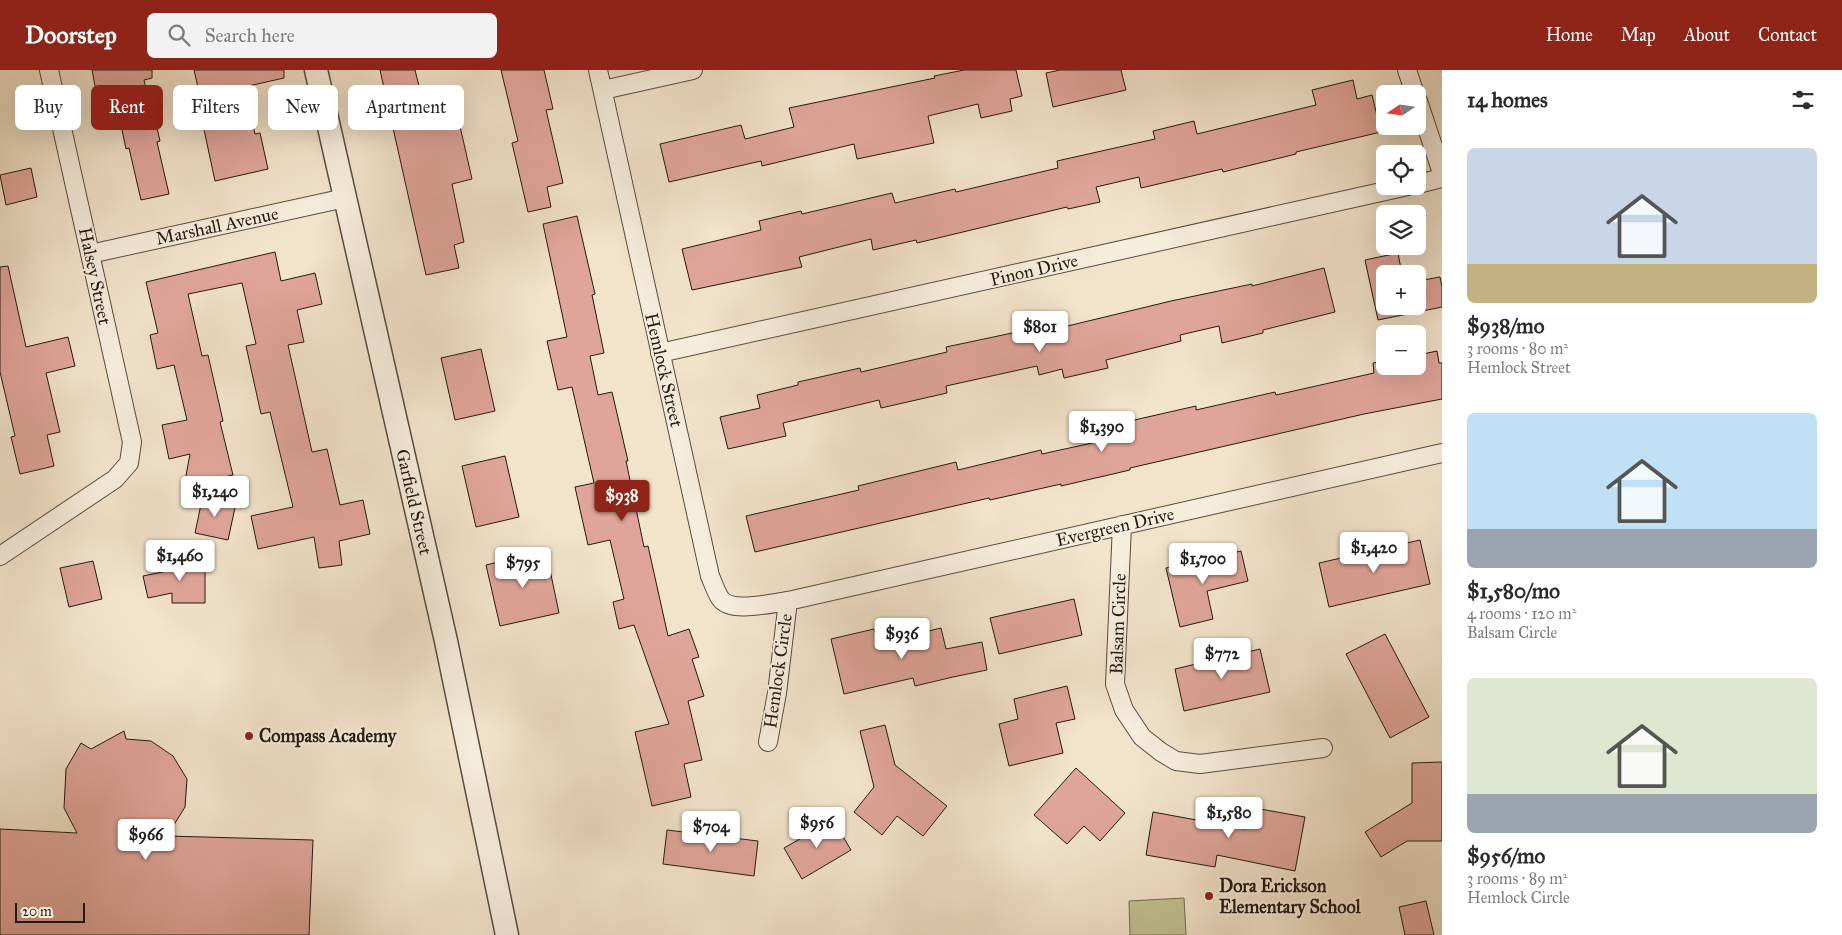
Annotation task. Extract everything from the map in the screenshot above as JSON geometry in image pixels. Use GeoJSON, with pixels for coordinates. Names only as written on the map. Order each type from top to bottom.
{"type":"FeatureCollection","features":[{"type":"Feature","properties":{"kind":"street","name":"Halsey Street"},"geometry":{"type":"LineString","coordinates":[[0,556],[115,479],[129,463],[132,442],[49,70]]}},
{"type":"Feature","properties":{"kind":"street","name":"Garfield Street"},"geometry":{"type":"LineString","coordinates":[[316,70],[446,641],[507,935]]}},
{"type":"Feature","properties":{"kind":"street","name":"Hemlock Street"},"geometry":{"type":"LineString","coordinates":[[598,70],[710,576],[720,599],[730,605],[740,607],[788,600]]}},
{"type":"Feature","properties":{"kind":"street"},"geometry":{"type":"LineString","coordinates":[[603,90],[693,70]]}},
{"type":"Feature","properties":{"kind":"street"},"geometry":{"type":"LineString","coordinates":[[1407,70],[1412,85]]}},
{"type":"Feature","properties":{"kind":"street"},"geometry":{"type":"LineString","coordinates":[[1426,125],[1442,173]]}},
{"type":"Feature","properties":{"kind":"street"},"geometry":{"type":"LineString","coordinates":[[1426,182],[1442,178]]}},
{"type":"Feature","properties":{"kind":"street","name":"Pinon Drive"},"geometry":{"type":"LineString","coordinates":[[660,353],[1376,193]]}},
{"type":"Feature","properties":{"kind":"street","name":"Marshall Avenue"},"geometry":{"type":"LineString","coordinates":[[90,254],[344,198]]}},
{"type":"Feature","properties":{"kind":"street","name":"Evergreen Drive"},"geometry":{"type":"LineString","coordinates":[[788,600],[1442,453]]}},
{"type":"Feature","properties":{"kind":"street","name":"Balsam Circle"},"geometry":{"type":"LineString","coordinates":[[1122,525],[1115,684],[1124,710],[1142,737],[1176,761],[1200,764],[1322,748]]}},
{"type":"Feature","properties":{"kind":"street","name":"Hemlock Circle"},"geometry":{"type":"LineString","coordinates":[[768,742],[777,693],[788,600]]}},
{"type":"Feature","properties":{"kind":"shaded area"},"geometry":{"type":"Polygon","coordinates":[[[1184,898],[1186,935],[1130,935],[1129,901],[1184,898]]]}},
{"type":"Feature","properties":{"kind":"building"},"geometry":{"type":"Polygon","coordinates":[[[92,70],[152,70],[152,78],[144,80],[145,85],[95,85],[92,70]]]}},
{"type":"Feature","properties":{"kind":"building"},"geometry":{"type":"Polygon","coordinates":[[[194,70],[284,70],[284,78],[253,85],[197,85],[194,70]]]}},
{"type":"Feature","properties":{"kind":"building"},"geometry":{"type":"Polygon","coordinates":[[[380,70],[415,70],[419,85],[383,85],[380,70]]]}},
{"type":"Feature","properties":{"kind":"building"},"geometry":{"type":"Polygon","coordinates":[[[501,70],[544,70],[553,109],[546,110],[563,183],[547,187],[551,207],[528,212],[512,143],[518,141],[501,70]]]}},
{"type":"Feature","properties":{"kind":"building"},"geometry":{"type":"Polygon","coordinates":[[[964,70],[1016,70],[1022,96],[1010,99],[1012,111],[981,118],[978,104],[928,116],[934,143],[857,159],[854,144],[762,166],[761,161],[669,182],[660,144],[741,125],[745,139],[794,127],[789,108],[935,78],[934,76],[964,70]]]}},
{"type":"Feature","properties":{"kind":"building"},"geometry":{"type":"Polygon","coordinates":[[[1060,70],[1121,70],[1126,90],[1053,107],[1046,73],[1060,70]]]}},
{"type":"Feature","properties":{"kind":"building"},"geometry":{"type":"Polygon","coordinates":[[[1353,80],[1357,99],[1372,95],[1376,111],[1376,133],[1223,172],[1222,169],[1141,188],[1139,177],[1096,187],[1100,202],[1068,209],[1067,207],[917,243],[916,240],[873,250],[871,239],[799,257],[802,267],[692,290],[682,249],[761,230],[759,221],[801,211],[802,214],[892,193],[895,203],[955,189],[956,192],[1058,168],[1057,161],[1155,139],[1153,131],[1194,121],[1197,134],[1316,105],[1312,90],[1353,80]]]}},
{"type":"Feature","properties":{"kind":"building"},"geometry":{"type":"Polygon","coordinates":[[[122,130],[158,130],[160,141],[157,142],[169,194],[141,200],[129,148],[126,149],[122,130]]]}},
{"type":"Feature","properties":{"kind":"building"},"geometry":{"type":"Polygon","coordinates":[[[204,130],[254,130],[255,134],[260,133],[268,169],[215,181],[204,130]]]}},
{"type":"Feature","properties":{"kind":"building"},"geometry":{"type":"Polygon","coordinates":[[[393,130],[461,130],[472,179],[452,184],[464,242],[454,245],[459,268],[426,275],[393,130]]]}},
{"type":"Feature","properties":{"kind":"building"},"geometry":{"type":"Polygon","coordinates":[[[31,168],[37,197],[6,205],[0,175],[31,168]]]}},
{"type":"Feature","properties":{"kind":"building"},"geometry":{"type":"Polygon","coordinates":[[[577,216],[595,294],[592,295],[604,353],[590,356],[598,395],[612,392],[628,461],[626,461],[644,547],[648,546],[668,636],[689,629],[699,657],[692,659],[704,696],[688,701],[702,760],[684,764],[691,797],[652,806],[635,732],[669,724],[634,625],[619,629],[613,602],[624,599],[610,540],[588,545],[575,487],[594,483],[572,387],[558,390],[547,341],[567,337],[543,224],[577,216]]]}},
{"type":"Feature","properties":{"kind":"building"},"geometry":{"type":"Polygon","coordinates":[[[275,252],[281,281],[315,273],[322,304],[297,310],[304,342],[288,345],[312,452],[327,449],[340,505],[363,500],[370,534],[339,541],[342,565],[319,568],[314,537],[258,549],[251,516],[293,507],[270,412],[261,414],[246,346],[256,344],[242,283],[188,294],[202,356],[208,355],[223,421],[220,422],[233,475],[184,486],[190,454],[169,459],[162,425],[187,420],[174,365],[157,369],[150,335],[158,333],[146,282],[275,252]]]}},
{"type":"Feature","properties":{"kind":"building"},"geometry":{"type":"Polygon","coordinates":[[[1398,255],[1400,265],[1376,265],[1376,311],[1365,260],[1398,255]]]}},
{"type":"Feature","properties":{"kind":"building"},"geometry":{"type":"Polygon","coordinates":[[[8,266],[26,347],[68,337],[75,366],[46,373],[60,432],[47,435],[54,466],[20,474],[11,437],[15,436],[0,372],[0,267],[8,266]]]}},
{"type":"Feature","properties":{"kind":"building"},"geometry":{"type":"Polygon","coordinates":[[[1324,268],[1335,312],[1263,330],[1263,333],[1222,343],[1219,326],[1180,335],[1181,341],[1106,360],[1108,368],[1064,378],[1062,369],[1039,375],[1037,366],[946,386],[947,393],[881,408],[879,400],[783,423],[786,436],[728,449],[720,417],[760,408],[757,395],[798,385],[798,382],[860,368],[861,372],[947,352],[946,347],[1017,332],[1018,338],[1171,301],[1252,284],[1252,286],[1324,268]]]}},
{"type":"Feature","properties":{"kind":"building"},"geometry":{"type":"Polygon","coordinates":[[[1440,277],[1442,307],[1426,310],[1426,280],[1440,277]]]}},
{"type":"Feature","properties":{"kind":"building"},"geometry":{"type":"Polygon","coordinates":[[[1377,315],[1403,315],[1378,320],[1377,315]]]}},
{"type":"Feature","properties":{"kind":"building"},"geometry":{"type":"Polygon","coordinates":[[[481,349],[495,411],[455,420],[441,358],[481,349]]]}},
{"type":"Feature","properties":{"kind":"building"},"geometry":{"type":"Polygon","coordinates":[[[1437,351],[1439,363],[1442,363],[1442,399],[1364,414],[1130,468],[1130,470],[1061,486],[1061,484],[990,500],[989,498],[755,552],[746,516],[859,490],[858,486],[956,462],[958,470],[1041,450],[1042,454],[1133,434],[1130,421],[1196,406],[1196,410],[1275,392],[1276,395],[1374,373],[1373,363],[1376,362],[1376,375],[1426,375],[1426,353],[1437,351]]]}},
{"type":"Feature","properties":{"kind":"building"},"geometry":{"type":"Polygon","coordinates":[[[505,456],[519,517],[476,527],[462,466],[505,456]]]}},
{"type":"Feature","properties":{"kind":"building"},"geometry":{"type":"Polygon","coordinates":[[[203,495],[236,503],[228,540],[195,533],[203,495]]]}},
{"type":"Feature","properties":{"kind":"building"},"geometry":{"type":"Polygon","coordinates":[[[1420,540],[1430,584],[1329,607],[1319,563],[1420,540]]]}},
{"type":"Feature","properties":{"kind":"building"},"geometry":{"type":"Polygon","coordinates":[[[546,551],[559,613],[500,626],[486,565],[546,551]]]}},
{"type":"Feature","properties":{"kind":"building"},"geometry":{"type":"Polygon","coordinates":[[[1241,551],[1248,581],[1207,591],[1213,619],[1180,627],[1166,568],[1241,551]]]}},
{"type":"Feature","properties":{"kind":"building"},"geometry":{"type":"Polygon","coordinates":[[[205,560],[205,603],[172,603],[172,593],[148,598],[143,576],[172,570],[172,561],[205,560]]]}},
{"type":"Feature","properties":{"kind":"building"},"geometry":{"type":"Polygon","coordinates":[[[93,561],[102,599],[69,607],[60,568],[93,561]]]}},
{"type":"Feature","properties":{"kind":"building"},"geometry":{"type":"Polygon","coordinates":[[[1074,599],[1082,635],[999,654],[990,618],[1074,599]]]}},
{"type":"Feature","properties":{"kind":"building"},"geometry":{"type":"Polygon","coordinates":[[[941,628],[946,649],[982,642],[987,670],[915,686],[913,678],[844,694],[831,639],[874,629],[878,643],[941,628]]]}},
{"type":"Feature","properties":{"kind":"building"},"geometry":{"type":"Polygon","coordinates":[[[1385,634],[1429,717],[1390,738],[1346,654],[1385,634]]]}},
{"type":"Feature","properties":{"kind":"building"},"geometry":{"type":"Polygon","coordinates":[[[1260,649],[1270,692],[1184,711],[1175,669],[1260,649]]]}},
{"type":"Feature","properties":{"kind":"building"},"geometry":{"type":"Polygon","coordinates":[[[1067,686],[1075,719],[1056,723],[1063,753],[1009,766],[999,724],[1018,719],[1014,699],[1067,686]]]}},
{"type":"Feature","properties":{"kind":"building"},"geometry":{"type":"Polygon","coordinates":[[[885,725],[895,765],[947,806],[923,836],[897,816],[882,835],[854,812],[874,787],[860,731],[885,725]]]}},
{"type":"Feature","properties":{"kind":"building"},"geometry":{"type":"Polygon","coordinates":[[[124,731],[126,739],[151,741],[173,756],[187,779],[185,807],[167,836],[313,840],[309,935],[0,935],[0,829],[77,833],[64,808],[66,769],[81,743],[91,749],[124,731]]]}},
{"type":"Feature","properties":{"kind":"building"},"geometry":{"type":"Polygon","coordinates":[[[1442,762],[1442,841],[1407,841],[1381,857],[1365,832],[1412,803],[1412,763],[1442,762]]]}},
{"type":"Feature","properties":{"kind":"building"},"geometry":{"type":"Polygon","coordinates":[[[1076,768],[1125,813],[1100,841],[1084,826],[1067,844],[1034,815],[1076,768]]]}},
{"type":"Feature","properties":{"kind":"building"},"geometry":{"type":"Polygon","coordinates":[[[1249,807],[1305,817],[1295,871],[1217,855],[1215,867],[1146,855],[1153,812],[1245,829],[1249,807]]]}},
{"type":"Feature","properties":{"kind":"building"},"geometry":{"type":"Polygon","coordinates":[[[833,820],[851,850],[802,879],[784,848],[833,820]]]}},
{"type":"Feature","properties":{"kind":"building"},"geometry":{"type":"Polygon","coordinates":[[[667,830],[758,841],[754,876],[663,864],[667,830]]]}},
{"type":"Feature","properties":{"kind":"building"},"geometry":{"type":"Polygon","coordinates":[[[1426,901],[1434,935],[1405,935],[1399,907],[1426,901]]]}},
{"type":"Feature","properties":{"kind":"place","name":"Compass Academy"},"geometry":{"type":"Point","coordinates":[249,736]}},
{"type":"Feature","properties":{"kind":"place","name":"Dora Erickson Elementary School"},"geometry":{"type":"Point","coordinates":[1209,896]}}]}
